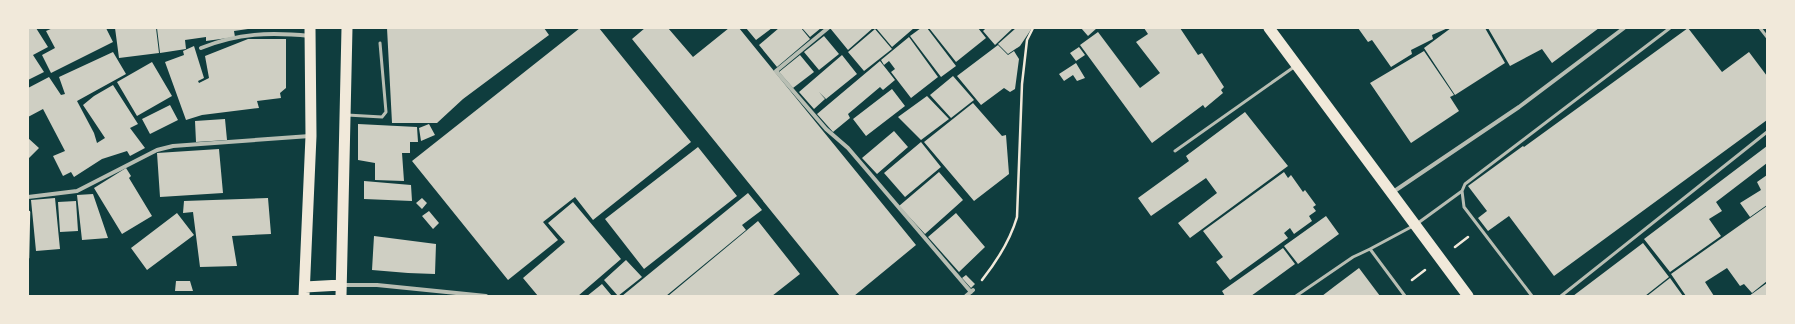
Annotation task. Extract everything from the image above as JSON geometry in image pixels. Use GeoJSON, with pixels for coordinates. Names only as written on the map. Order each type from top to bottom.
{"type":"FeatureCollection","features":[{"type":"Feature","properties":{"kind":"highway"},"geometry":{"type":"LineString","coordinates":[[310,32],[311,136],[304,291],[341,291],[347,28]]}},
{"type":"Feature","properties":{"kind":"highway"},"geometry":{"type":"LineString","coordinates":[[1268,28],[1468,296]]}},
{"type":"Feature","properties":{"kind":"street"},"geometry":{"type":"LineString","coordinates":[[828,28],[776,71],[826,129],[848,148],[972,291],[966,296]]}},
{"type":"Feature","properties":{"kind":"street"},"geometry":{"type":"LineString","coordinates":[[1392,193],[1519,107],[1624,28]]}},
{"type":"Feature","properties":{"kind":"street"},"geometry":{"type":"LineString","coordinates":[[201,48],[248,34],[310,32]]}},
{"type":"Feature","properties":{"kind":"street"},"geometry":{"type":"LineString","coordinates":[[28,197],[66,193],[82,189],[157,150],[172,146],[311,136]]}},
{"type":"Feature","properties":{"kind":"street"},"geometry":{"type":"LineString","coordinates":[[341,291],[377,285],[486,296]]}},
{"type":"Feature","properties":{"kind":"lane"},"geometry":{"type":"LineString","coordinates":[[1532,296],[1464,207],[1462,191],[1465,184],[1670,28]]}},
{"type":"Feature","properties":{"kind":"lane"},"geometry":{"type":"LineString","coordinates":[[1760,28],[1767,37]]}},
{"type":"Feature","properties":{"kind":"lane"},"geometry":{"type":"LineString","coordinates":[[346,115],[382,116],[386,112],[380,43]]}},
{"type":"Feature","properties":{"kind":"lane"},"geometry":{"type":"LineString","coordinates":[[1175,151],[1296,65]]}},
{"type":"Feature","properties":{"kind":"lane"},"geometry":{"type":"LineString","coordinates":[[1561,296],[1767,132]]}},
{"type":"Feature","properties":{"kind":"lane"},"geometry":{"type":"LineString","coordinates":[[1296,296],[1353,257],[1415,225],[1462,191]]}},
{"type":"Feature","properties":{"kind":"lane"},"geometry":{"type":"LineString","coordinates":[[1370,249],[1404,296]]}},
{"type":"Feature","properties":{"kind":"path"},"geometry":{"type":"LineString","coordinates":[[972,291],[993,266],[1012,234],[1017,218],[1022,84],[1027,40],[1033,28]]}},
{"type":"Feature","properties":{"kind":"path"},"geometry":{"type":"LineString","coordinates":[[28,197],[28,258]]}},
{"type":"Feature","properties":{"kind":"building"},"geometry":{"type":"Polygon","coordinates":[[[28,28],[36,28],[48,47],[33,55],[44,72],[28,80],[28,28]]]}},
{"type":"Feature","properties":{"kind":"building"},"geometry":{"type":"Polygon","coordinates":[[[53,28],[106,28],[113,42],[51,73],[42,55],[55,48],[46,31],[53,28]]]}},
{"type":"Feature","properties":{"kind":"building"},"geometry":{"type":"Polygon","coordinates":[[[115,28],[156,28],[159,53],[119,58],[115,28]]]}},
{"type":"Feature","properties":{"kind":"building"},"geometry":{"type":"Polygon","coordinates":[[[157,28],[248,29],[234,31],[235,37],[206,41],[206,37],[185,40],[186,49],[160,53],[157,28]]]}},
{"type":"Feature","properties":{"kind":"building"},"geometry":{"type":"Polygon","coordinates":[[[387,28],[544,28],[549,35],[463,99],[437,123],[392,123],[387,28]]]}},
{"type":"Feature","properties":{"kind":"building"},"geometry":{"type":"Polygon","coordinates":[[[580,28],[599,28],[691,142],[593,220],[575,197],[543,222],[558,240],[508,280],[412,161],[580,28]]]}},
{"type":"Feature","properties":{"kind":"building"},"geometry":{"type":"Polygon","coordinates":[[[645,28],[668,28],[693,57],[729,28],[739,28],[916,245],[854,296],[840,296],[632,39],[645,28]]]}},
{"type":"Feature","properties":{"kind":"building"},"geometry":{"type":"Polygon","coordinates":[[[746,28],[772,28],[756,40],[746,28]]]}},
{"type":"Feature","properties":{"kind":"building"},"geometry":{"type":"Polygon","coordinates":[[[779,28],[801,28],[810,39],[777,67],[759,45],[779,28]]]}},
{"type":"Feature","properties":{"kind":"building"},"geometry":{"type":"Polygon","coordinates":[[[802,28],[821,28],[810,37],[802,28]]]}},
{"type":"Feature","properties":{"kind":"building"},"geometry":{"type":"Polygon","coordinates":[[[830,28],[873,28],[848,50],[830,28]]]}},
{"type":"Feature","properties":{"kind":"building"},"geometry":{"type":"Polygon","coordinates":[[[876,28],[914,28],[892,47],[876,28]]]}},
{"type":"Feature","properties":{"kind":"building"},"geometry":{"type":"Polygon","coordinates":[[[921,28],[927,28],[956,66],[941,77],[910,36],[921,28]]]}},
{"type":"Feature","properties":{"kind":"building"},"geometry":{"type":"Polygon","coordinates":[[[929,28],[978,28],[986,38],[956,62],[929,28]]]}},
{"type":"Feature","properties":{"kind":"building"},"geometry":{"type":"Polygon","coordinates":[[[986,28],[1013,28],[995,45],[983,31],[986,28]]]}},
{"type":"Feature","properties":{"kind":"building"},"geometry":{"type":"Polygon","coordinates":[[[1016,28],[1032,28],[1020,46],[1008,54],[998,44],[1016,28]]]}},
{"type":"Feature","properties":{"kind":"building"},"geometry":{"type":"Polygon","coordinates":[[[1081,28],[1097,28],[1088,36],[1081,28]]]}},
{"type":"Feature","properties":{"kind":"building"},"geometry":{"type":"Polygon","coordinates":[[[1144,28],[1180,28],[1198,55],[1202,53],[1224,87],[1221,90],[1223,93],[1205,108],[1203,105],[1152,143],[1080,45],[1098,32],[1140,88],[1160,73],[1136,42],[1148,34],[1144,28]]]}},
{"type":"Feature","properties":{"kind":"building"},"geometry":{"type":"Polygon","coordinates":[[[1358,28],[1448,28],[1432,35],[1433,39],[1411,50],[1412,54],[1391,67],[1372,40],[1368,42],[1358,28]]]}},
{"type":"Feature","properties":{"kind":"building"},"geometry":{"type":"Polygon","coordinates":[[[1451,28],[1485,28],[1505,63],[1455,95],[1424,48],[1451,28]]]}},
{"type":"Feature","properties":{"kind":"building"},"geometry":{"type":"Polygon","coordinates":[[[1488,28],[1599,28],[1552,63],[1542,49],[1510,66],[1488,28]]]}},
{"type":"Feature","properties":{"kind":"building"},"geometry":{"type":"Polygon","coordinates":[[[1688,28],[1722,72],[1749,52],[1767,76],[1767,120],[1554,276],[1509,216],[1488,231],[1478,218],[1487,211],[1468,186],[1688,28]]]}},
{"type":"Feature","properties":{"kind":"building"},"geometry":{"type":"Polygon","coordinates":[[[875,29],[892,49],[864,71],[848,52],[875,29]]]}},
{"type":"Feature","properties":{"kind":"building"},"geometry":{"type":"Polygon","coordinates":[[[824,36],[839,54],[819,70],[804,52],[824,36]]]}},
{"type":"Feature","properties":{"kind":"building"},"geometry":{"type":"Polygon","coordinates":[[[909,37],[938,77],[911,98],[891,72],[895,69],[889,61],[884,65],[881,60],[909,37]]]}},
{"type":"Feature","properties":{"kind":"building"},"geometry":{"type":"Polygon","coordinates":[[[248,39],[286,39],[286,88],[280,93],[281,98],[257,101],[259,108],[202,115],[186,120],[165,62],[184,55],[183,51],[194,46],[204,78],[198,81],[199,83],[209,78],[205,56],[248,39]]]}},
{"type":"Feature","properties":{"kind":"building"},"geometry":{"type":"Polygon","coordinates":[[[998,45],[1008,55],[1014,51],[1019,59],[1015,89],[1010,92],[1004,88],[981,105],[957,76],[998,45]]]}},
{"type":"Feature","properties":{"kind":"building"},"geometry":{"type":"Polygon","coordinates":[[[1079,47],[1085,55],[1076,61],[1070,53],[1079,47]]]}},
{"type":"Feature","properties":{"kind":"building"},"geometry":{"type":"Polygon","coordinates":[[[1424,51],[1454,95],[1450,97],[1459,111],[1411,143],[1370,83],[1424,51]]]}},
{"type":"Feature","properties":{"kind":"building"},"geometry":{"type":"Polygon","coordinates":[[[113,52],[126,74],[77,101],[94,133],[97,143],[105,138],[83,105],[94,96],[113,85],[138,124],[130,128],[145,148],[130,156],[127,151],[102,159],[74,177],[71,172],[63,176],[53,156],[65,151],[43,109],[28,117],[28,88],[49,77],[61,95],[65,94],[59,77],[113,52]]]}},
{"type":"Feature","properties":{"kind":"building"},"geometry":{"type":"Polygon","coordinates":[[[800,55],[814,72],[793,88],[779,72],[800,55]]]}},
{"type":"Feature","properties":{"kind":"building"},"geometry":{"type":"Polygon","coordinates":[[[842,55],[857,74],[826,99],[819,92],[825,99],[814,109],[799,92],[842,55]]]}},
{"type":"Feature","properties":{"kind":"building"},"geometry":{"type":"Polygon","coordinates":[[[880,61],[895,80],[883,90],[880,87],[848,114],[850,118],[833,132],[817,114],[880,61]]]}},
{"type":"Feature","properties":{"kind":"building"},"geometry":{"type":"Polygon","coordinates":[[[152,62],[172,96],[137,116],[117,82],[152,62]]]}},
{"type":"Feature","properties":{"kind":"building"},"geometry":{"type":"Polygon","coordinates":[[[1076,63],[1085,78],[1077,81],[1073,75],[1064,81],[1059,74],[1076,63]]]}},
{"type":"Feature","properties":{"kind":"building"},"geometry":{"type":"Polygon","coordinates":[[[953,76],[974,100],[951,118],[930,95],[953,76]]]}},
{"type":"Feature","properties":{"kind":"building"},"geometry":{"type":"Polygon","coordinates":[[[892,89],[905,106],[866,136],[853,119],[892,89]]]}},
{"type":"Feature","properties":{"kind":"building"},"geometry":{"type":"Polygon","coordinates":[[[927,96],[949,119],[921,140],[898,117],[927,96]]]}},
{"type":"Feature","properties":{"kind":"building"},"geometry":{"type":"Polygon","coordinates":[[[973,103],[1002,136],[1006,135],[1009,174],[974,201],[924,142],[973,103]]]}},
{"type":"Feature","properties":{"kind":"building"},"geometry":{"type":"Polygon","coordinates":[[[170,105],[178,120],[150,134],[142,119],[170,105]]]}},
{"type":"Feature","properties":{"kind":"building"},"geometry":{"type":"Polygon","coordinates":[[[1245,112],[1288,166],[1190,238],[1178,223],[1217,193],[1206,178],[1151,216],[1138,198],[1189,161],[1186,156],[1245,112]]]}},
{"type":"Feature","properties":{"kind":"building"},"geometry":{"type":"Polygon","coordinates":[[[225,119],[227,140],[196,142],[195,121],[225,119]]]}},
{"type":"Feature","properties":{"kind":"building"},"geometry":{"type":"Polygon","coordinates":[[[358,124],[417,127],[418,142],[410,142],[410,153],[402,153],[404,181],[375,180],[375,163],[358,160],[358,124]]]}},
{"type":"Feature","properties":{"kind":"building"},"geometry":{"type":"Polygon","coordinates":[[[429,124],[435,135],[421,141],[419,128],[429,124]]]}},
{"type":"Feature","properties":{"kind":"building"},"geometry":{"type":"Polygon","coordinates":[[[894,131],[908,147],[877,174],[862,158],[894,131]]]}},
{"type":"Feature","properties":{"kind":"building"},"geometry":{"type":"Polygon","coordinates":[[[28,138],[39,148],[28,159],[28,138]]]}},
{"type":"Feature","properties":{"kind":"building"},"geometry":{"type":"Polygon","coordinates":[[[921,142],[941,167],[905,197],[884,173],[921,142]]]}},
{"type":"Feature","properties":{"kind":"building"},"geometry":{"type":"Polygon","coordinates":[[[1767,146],[1767,163],[1716,202],[1722,211],[1709,219],[1721,236],[1670,272],[1644,239],[1767,146]]]}},
{"type":"Feature","properties":{"kind":"building"},"geometry":{"type":"Polygon","coordinates":[[[698,147],[737,196],[644,269],[605,219],[698,147]]]}},
{"type":"Feature","properties":{"kind":"building"},"geometry":{"type":"Polygon","coordinates":[[[219,149],[223,193],[160,197],[157,153],[219,149]]]}},
{"type":"Feature","properties":{"kind":"building"},"geometry":{"type":"Polygon","coordinates":[[[126,168],[131,176],[129,178],[152,216],[122,234],[94,188],[126,168]]]}},
{"type":"Feature","properties":{"kind":"building"},"geometry":{"type":"Polygon","coordinates":[[[939,172],[963,200],[925,234],[899,206],[939,172]]]}},
{"type":"Feature","properties":{"kind":"building"},"geometry":{"type":"Polygon","coordinates":[[[1284,172],[1288,178],[1291,175],[1303,192],[1305,190],[1316,205],[1313,207],[1316,211],[1309,216],[1312,221],[1294,234],[1290,228],[1284,233],[1288,238],[1230,280],[1216,262],[1223,257],[1203,231],[1284,172]]]}},
{"type":"Feature","properties":{"kind":"building"},"geometry":{"type":"Polygon","coordinates":[[[1767,175],[1767,205],[1750,217],[1740,203],[1761,190],[1757,182],[1767,175]]]}},
{"type":"Feature","properties":{"kind":"building"},"geometry":{"type":"Polygon","coordinates":[[[364,181],[411,185],[412,201],[364,199],[364,181]]]}},
{"type":"Feature","properties":{"kind":"building"},"geometry":{"type":"Polygon","coordinates":[[[748,193],[762,210],[742,225],[746,230],[666,296],[622,296],[748,193]]]}},
{"type":"Feature","properties":{"kind":"building"},"geometry":{"type":"Polygon","coordinates":[[[93,194],[108,238],[82,240],[77,195],[93,194]]]}},
{"type":"Feature","properties":{"kind":"building"},"geometry":{"type":"Polygon","coordinates":[[[55,198],[60,249],[36,251],[31,200],[55,198]]]}},
{"type":"Feature","properties":{"kind":"building"},"geometry":{"type":"Polygon","coordinates":[[[268,198],[271,234],[232,236],[237,266],[200,267],[193,212],[183,213],[184,201],[268,198]]]}},
{"type":"Feature","properties":{"kind":"building"},"geometry":{"type":"Polygon","coordinates":[[[422,198],[427,203],[422,209],[416,203],[422,198]]]}},
{"type":"Feature","properties":{"kind":"building"},"geometry":{"type":"Polygon","coordinates":[[[76,201],[78,231],[60,232],[58,202],[76,201]]]}},
{"type":"Feature","properties":{"kind":"building"},"geometry":{"type":"Polygon","coordinates":[[[573,202],[621,259],[578,296],[538,296],[523,278],[565,242],[548,223],[573,202]]]}},
{"type":"Feature","properties":{"kind":"building"},"geometry":{"type":"Polygon","coordinates":[[[1767,206],[1767,281],[1752,293],[1744,284],[1740,286],[1727,268],[1705,282],[1714,296],[1686,296],[1671,274],[1767,206]]]}},
{"type":"Feature","properties":{"kind":"building"},"geometry":{"type":"Polygon","coordinates":[[[429,211],[439,223],[433,229],[422,216],[429,211]]]}},
{"type":"Feature","properties":{"kind":"building"},"geometry":{"type":"Polygon","coordinates":[[[177,213],[194,235],[147,270],[131,248],[177,213]]]}},
{"type":"Feature","properties":{"kind":"building"},"geometry":{"type":"Polygon","coordinates":[[[956,213],[985,247],[959,272],[928,237],[956,213]]]}},
{"type":"Feature","properties":{"kind":"building"},"geometry":{"type":"Polygon","coordinates":[[[1326,216],[1339,234],[1298,264],[1284,246],[1326,216]]]}},
{"type":"Feature","properties":{"kind":"building"},"geometry":{"type":"Polygon","coordinates":[[[758,221],[800,274],[772,296],[668,296],[758,221]]]}},
{"type":"Feature","properties":{"kind":"building"},"geometry":{"type":"Polygon","coordinates":[[[374,236],[436,244],[435,274],[372,270],[374,236]]]}},
{"type":"Feature","properties":{"kind":"building"},"geometry":{"type":"Polygon","coordinates":[[[1643,243],[1669,277],[1645,296],[1573,296],[1643,243]]]}},
{"type":"Feature","properties":{"kind":"building"},"geometry":{"type":"Polygon","coordinates":[[[1283,248],[1295,264],[1251,296],[1225,296],[1222,291],[1283,248]]]}},
{"type":"Feature","properties":{"kind":"building"},"geometry":{"type":"Polygon","coordinates":[[[626,260],[642,277],[618,296],[604,280],[626,260]]]}},
{"type":"Feature","properties":{"kind":"building"},"geometry":{"type":"Polygon","coordinates":[[[1359,268],[1380,296],[1322,296],[1335,286],[1359,268]]]}},
{"type":"Feature","properties":{"kind":"building"},"geometry":{"type":"Polygon","coordinates":[[[966,275],[975,284],[971,288],[962,278],[966,275]]]}},
{"type":"Feature","properties":{"kind":"building"},"geometry":{"type":"Polygon","coordinates":[[[1670,278],[1683,296],[1647,296],[1670,278]]]}},
{"type":"Feature","properties":{"kind":"building"},"geometry":{"type":"Polygon","coordinates":[[[176,281],[190,281],[193,291],[175,291],[176,281]]]}},
{"type":"Feature","properties":{"kind":"building"},"geometry":{"type":"Polygon","coordinates":[[[1767,283],[1767,296],[1749,296],[1767,283]]]}},
{"type":"Feature","properties":{"kind":"building"},"geometry":{"type":"Polygon","coordinates":[[[602,284],[612,296],[587,296],[602,284]]]}}]}
